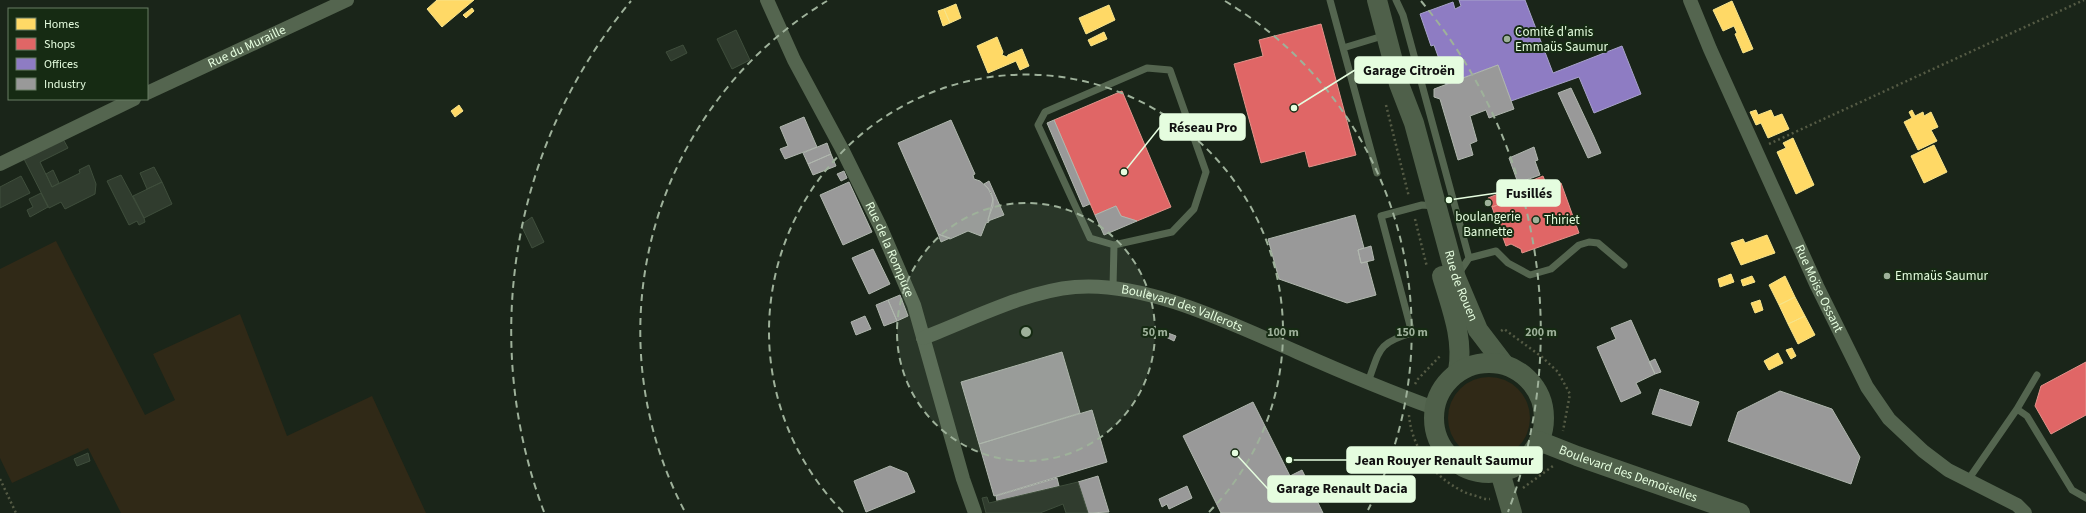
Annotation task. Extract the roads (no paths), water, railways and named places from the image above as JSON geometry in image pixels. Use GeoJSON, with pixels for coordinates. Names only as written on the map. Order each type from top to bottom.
{"type":"FeatureCollection","features":[{"type":"Feature","properties":{"kind":"main road","name":"Rue de Rouen"},"geometry":{"type":"LineString","coordinates":[[1377,0],[1399,84],[1401,126],[1460,342],[1461,357],[1458,371]]}},
{"type":"Feature","properties":{"kind":"main road","name":"Rue de Rouen"},"geometry":{"type":"LineString","coordinates":[[1423,206],[1456,278],[1465,304],[1482,337],[1504,364]]}},
{"type":"Feature","properties":{"kind":"main road"},"geometry":{"type":"LineString","coordinates":[[1488,362],[1504,364],[1526,376],[1537,390],[1543,406],[1544,424],[1539,441],[1530,455],[1516,466],[1500,472],[1484,473],[1469,470],[1456,463],[1444,452],[1437,438],[1433,423],[1434,408],[1438,394],[1447,381],[1458,371],[1473,364],[1488,362]]}},
{"type":"Feature","properties":{"kind":"main road","name":"Boulevard des Demoiselles"},"geometry":{"type":"LineString","coordinates":[[1539,441],[1740,513]]}},
{"type":"Feature","properties":{"kind":"main road"},"geometry":{"type":"LineString","coordinates":[[1500,472],[1512,513]]}},
{"type":"Feature","properties":{"kind":"street","name":"Rue du Muraille"},"geometry":{"type":"LineString","coordinates":[[148,93],[347,0]]}},
{"type":"Feature","properties":{"kind":"street","name":"Rue de la Rompure"},"geometry":{"type":"LineString","coordinates":[[767,0],[794,60],[843,151],[880,226],[914,305],[963,479],[975,513]]}},
{"type":"Feature","properties":{"kind":"street","name":"Rue Moïse Ossant"},"geometry":{"type":"LineString","coordinates":[[1690,0],[1817,286],[1867,387],[1888,419],[1902,433],[1948,470],[2017,505],[2025,513]]}},
{"type":"Feature","properties":{"kind":"street"},"geometry":{"type":"LineString","coordinates":[[0,164],[132,100]]}},
{"type":"Feature","properties":{"kind":"street","name":"Boulevard des Vallerots"},"geometry":{"type":"LineString","coordinates":[[923,338],[1034,295],[1074,287],[1113,287],[1146,295],[1223,320],[1368,382],[1434,408]]}},
{"type":"Feature","properties":{"kind":"lane"},"geometry":{"type":"LineString","coordinates":[[1330,0],[1376,173]]}},
{"type":"Feature","properties":{"kind":"lane"},"geometry":{"type":"LineString","coordinates":[[1396,0],[1404,15],[1469,258]]}},
{"type":"Feature","properties":{"kind":"lane"},"geometry":{"type":"LineString","coordinates":[[1343,48],[1386,35]]}},
{"type":"Feature","properties":{"kind":"lane"},"geometry":{"type":"LineString","coordinates":[[1147,68],[1170,70],[1206,172],[1194,209],[1172,232],[1114,245],[1090,238],[1038,125],[1045,112],[1147,68]]}},
{"type":"Feature","properties":{"kind":"lane"},"geometry":{"type":"LineString","coordinates":[[1368,382],[1383,346],[1393,338],[1412,333],[1381,216],[1423,206]]}},
{"type":"Feature","properties":{"kind":"lane"},"geometry":{"type":"LineString","coordinates":[[1456,278],[1469,258],[1496,251],[1508,263],[1530,275],[1551,269],[1579,246],[1589,242],[1598,243],[1624,265]]}},
{"type":"Feature","properties":{"kind":"lane"},"geometry":{"type":"LineString","coordinates":[[1113,287],[1114,245]]}},
{"type":"Feature","properties":{"kind":"lane"},"geometry":{"type":"LineString","coordinates":[[1968,480],[2017,409],[2037,375]]}},
{"type":"Feature","properties":{"kind":"lane"},"geometry":{"type":"LineString","coordinates":[[2017,409],[2027,416],[2072,490],[2086,498]]}},
{"type":"Feature","properties":{"kind":"place","name":"Comité d'amis Emmaüs Saumur"},"geometry":{"type":"Point","coordinates":[1507,39]}},
{"type":"Feature","properties":{"kind":"place","name":"Garage Citroën"},"geometry":{"type":"Point","coordinates":[1294,108]}},
{"type":"Feature","properties":{"kind":"place","name":"Réseau Pro"},"geometry":{"type":"Point","coordinates":[1124,172]}},
{"type":"Feature","properties":{"kind":"place","name":"Fusillés"},"geometry":{"type":"Point","coordinates":[1449,200]}},
{"type":"Feature","properties":{"kind":"place","name":"boulangerie Bannette"},"geometry":{"type":"Point","coordinates":[1488,203]}},
{"type":"Feature","properties":{"kind":"place","name":"Thiriet"},"geometry":{"type":"Point","coordinates":[1536,220]}},
{"type":"Feature","properties":{"kind":"place","name":"Emmaüs Saumur"},"geometry":{"type":"Point","coordinates":[1887,276]}},
{"type":"Feature","properties":{"kind":"place","name":"Garage Renault Dacia"},"geometry":{"type":"Point","coordinates":[1235,453]}},
{"type":"Feature","properties":{"kind":"place","name":"Jean Rouyer Renault Saumur"},"geometry":{"type":"Point","coordinates":[1289,460]}}]}
